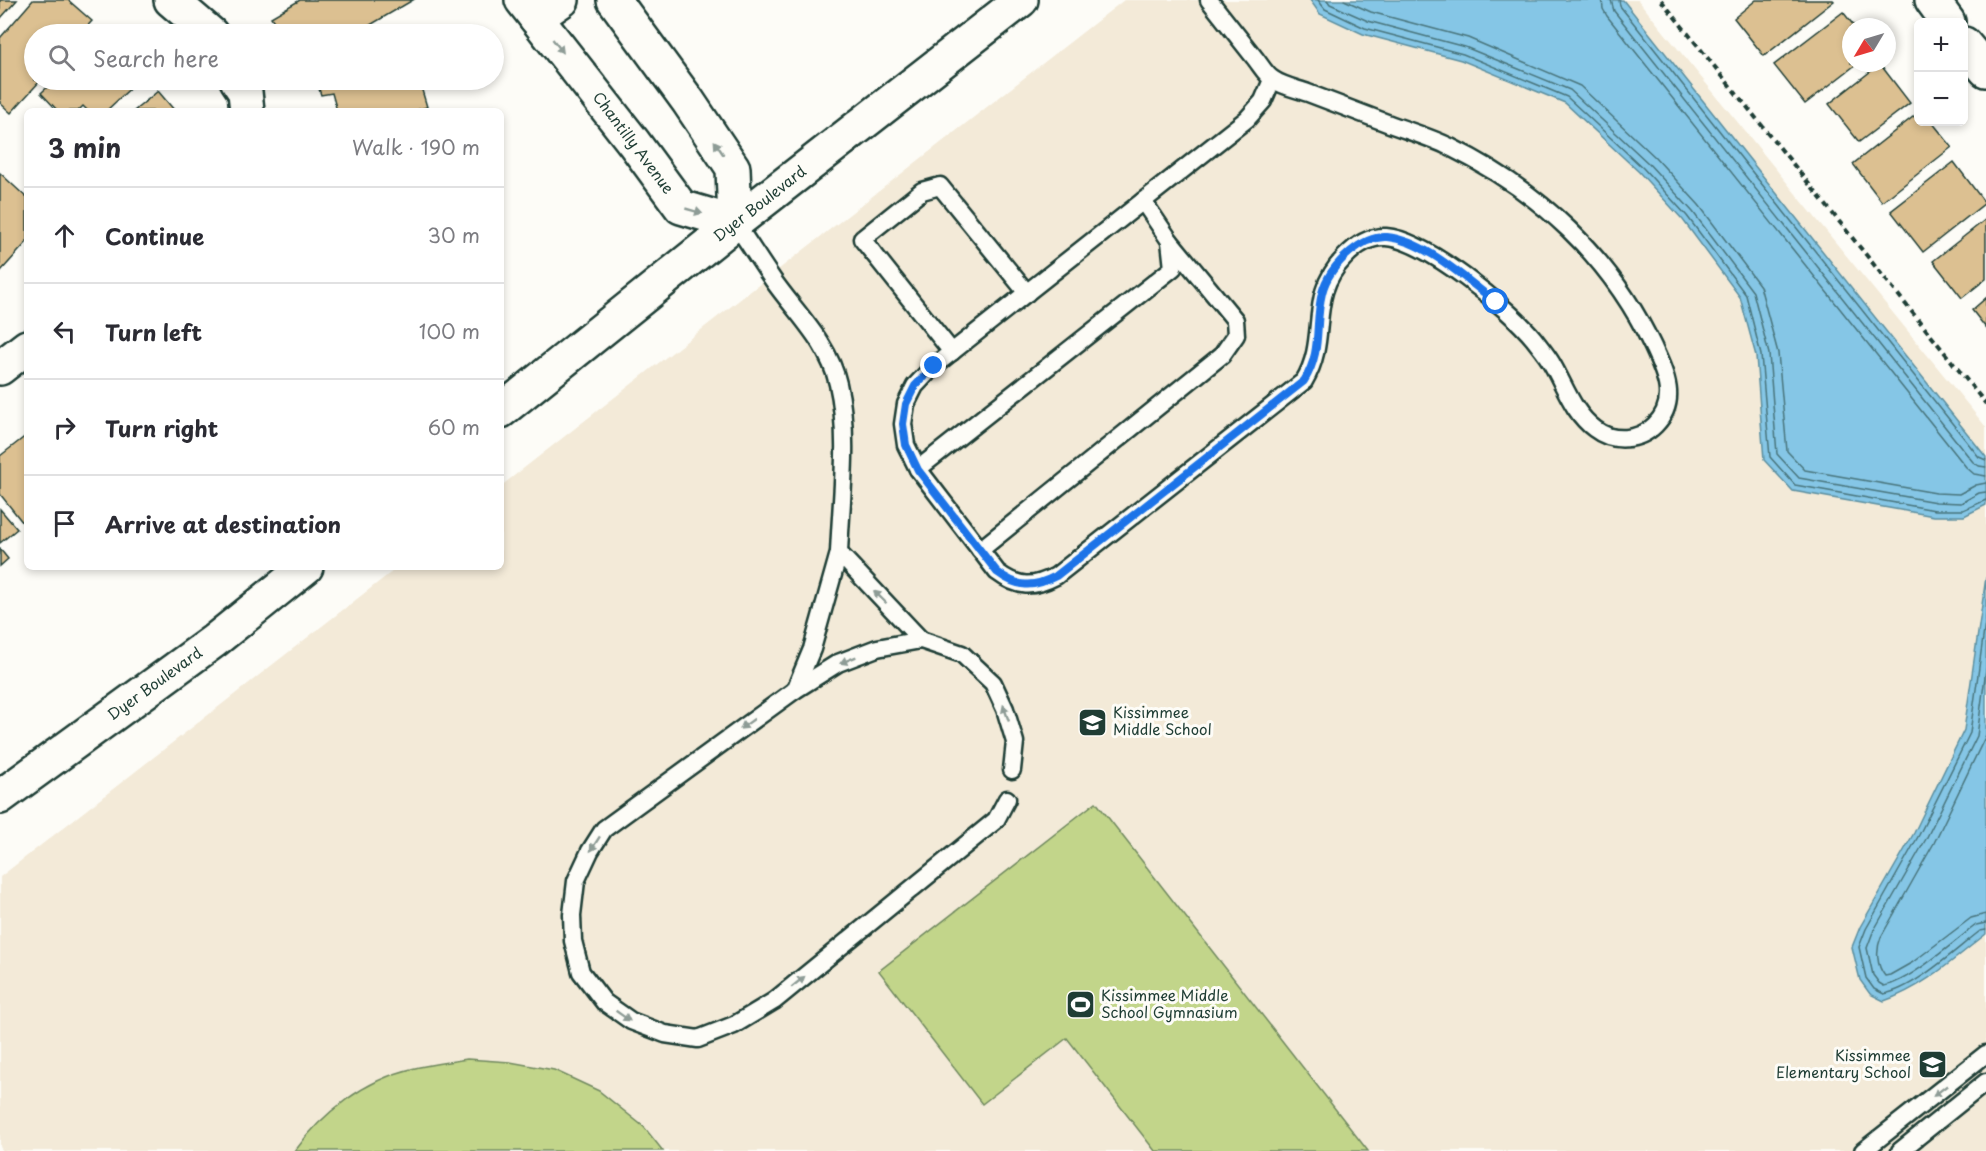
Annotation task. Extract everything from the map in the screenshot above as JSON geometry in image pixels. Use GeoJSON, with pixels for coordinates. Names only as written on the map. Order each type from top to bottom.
{"type":"FeatureCollection","features":[{"type":"Feature","properties":{"kind":"main road"},"geometry":{"type":"LineString","coordinates":[[171,0],[199,24]]}},
{"type":"Feature","properties":{"kind":"main road"},"geometry":{"type":"LineString","coordinates":[[614,0],[688,101],[733,168],[735,223]]}},
{"type":"Feature","properties":{"kind":"main road","name":"Dyer Boulevard"},"geometry":{"type":"LineString","coordinates":[[504,409],[735,223],[1021,0]]}},
{"type":"Feature","properties":{"kind":"main road"},"geometry":{"type":"LineString","coordinates":[[1932,0],[1945,18]]}},
{"type":"Feature","properties":{"kind":"main road","name":"Chantilly Avenue"},"geometry":{"type":"LineString","coordinates":[[540,6],[681,207],[735,223]]}},
{"type":"Feature","properties":{"kind":"main road"},"geometry":{"type":"LineString","coordinates":[[1968,49],[1986,70]]}},
{"type":"Feature","properties":{"kind":"main road"},"geometry":{"type":"LineString","coordinates":[[243,90],[247,108]]}},
{"type":"Feature","properties":{"kind":"main road"},"geometry":{"type":"LineString","coordinates":[[0,368],[24,349]]}},
{"type":"Feature","properties":{"kind":"main road","name":"Dyer Boulevard"},"geometry":{"type":"LineString","coordinates":[[0,797],[214,641],[302,570]]}},
{"type":"Feature","properties":{"kind":"lane"},"geometry":{"type":"LineString","coordinates":[[1209,0],[1272,80],[1449,146],[1525,190],[1580,241],[1609,274],[1639,318],[1670,391],[1667,407],[1658,422],[1644,434],[1626,438],[1611,438],[1595,429],[1583,418],[1572,402],[1550,361],[1532,336],[1496,302],[1440,260],[1414,245],[1388,237],[1373,239],[1358,245],[1346,255],[1328,277],[1320,305],[1316,352],[1312,368],[1304,381],[1056,576],[1032,585],[1008,579],[997,572],[918,470],[906,445],[903,424],[906,404],[915,386],[934,366],[1247,119],[1263,101],[1272,80]]}},
{"type":"Feature","properties":{"kind":"lane"},"geometry":{"type":"LineString","coordinates":[[952,352],[862,239],[922,191],[940,186],[1027,293]]}},
{"type":"Feature","properties":{"kind":"lane"},"geometry":{"type":"LineString","coordinates":[[980,550],[1222,355],[1236,335],[1235,320],[1170,241],[1143,201]]}},
{"type":"Feature","properties":{"kind":"lane"},"geometry":{"type":"LineString","coordinates":[[735,223],[772,278],[813,332],[831,362],[838,382],[844,418],[839,552],[812,648],[795,690]]}},
{"type":"Feature","properties":{"kind":"lane"},"geometry":{"type":"LineString","coordinates":[[918,470],[1173,268],[1170,241]]}},
{"type":"Feature","properties":{"kind":"lane"},"geometry":{"type":"LineString","coordinates":[[839,552],[921,640],[962,654],[993,683],[1005,709],[1015,742],[1012,770]]}},
{"type":"Feature","properties":{"kind":"lane"},"geometry":{"type":"LineString","coordinates":[[921,640],[877,648],[838,663],[795,690],[604,829],[590,851],[576,881],[572,915],[573,941],[581,972],[604,1002],[631,1021],[665,1034],[698,1039],[734,1025],[774,1001],[996,820],[1007,799]]}},
{"type":"Feature","properties":{"kind":"lane"},"geometry":{"type":"LineString","coordinates":[[1863,1151],[1986,1054]]}},
{"type":"Feature","properties":{"kind":"lane"},"geometry":{"type":"LineString","coordinates":[[1900,1151],[1986,1082]]}},
{"type":"Feature","properties":{"kind":"path"},"geometry":{"type":"LineString","coordinates":[[1661,0],[1986,404]]}},
{"type":"Feature","properties":{"kind":"shaded area","name":"Kissimmee Middle School"},"geometry":{"type":"Polygon","coordinates":[[[1124,0],[1638,0],[1986,427],[1986,1151],[3,1151],[0,1147],[0,877],[394,570],[504,570],[504,484],[1124,0]]]}},
{"type":"Feature","properties":{"kind":"green space","name":"Kissimmee Middle School Gymnasium"},"geometry":{"type":"Polygon","coordinates":[[[1096,802],[1368,1151],[1155,1151],[1067,1038],[982,1104],[879,971],[1096,802]]]}},
{"type":"Feature","properties":{"kind":"green space"},"geometry":{"type":"Polygon","coordinates":[[[467,1059],[510,1062],[554,1070],[599,1091],[644,1127],[663,1151],[295,1151],[331,1111],[377,1081],[418,1067],[467,1059]]]}},
{"type":"Feature","properties":{"kind":"water"},"geometry":{"type":"Polygon","coordinates":[[[1310,0],[1623,0],[1986,457],[1986,505],[1964,516],[1934,516],[1793,491],[1764,460],[1756,356],[1740,297],[1683,220],[1639,172],[1565,103],[1461,60],[1363,34],[1320,14],[1310,0]]]}},
{"type":"Feature","properties":{"kind":"water"},"geometry":{"type":"Polygon","coordinates":[[[1986,577],[1986,934],[1925,981],[1884,1001],[1870,994],[1860,980],[1852,947],[1860,927],[1914,833],[1964,730],[1986,577]]]}},
{"type":"Feature","properties":{"kind":"building"},"geometry":{"type":"Polygon","coordinates":[[[0,0],[17,0],[0,19],[0,0]]]}},
{"type":"Feature","properties":{"kind":"building"},"geometry":{"type":"Polygon","coordinates":[[[33,0],[68,0],[92,21],[89,24],[24,24],[24,90],[32,90],[11,113],[0,103],[0,38],[33,0]]]}},
{"type":"Feature","properties":{"kind":"building"},"geometry":{"type":"Polygon","coordinates":[[[300,0],[413,0],[372,24],[276,24],[271,17],[300,0]]]}},
{"type":"Feature","properties":{"kind":"building"},"geometry":{"type":"Polygon","coordinates":[[[1756,0],[1834,1],[1764,56],[1734,18],[1756,0]]]}},
{"type":"Feature","properties":{"kind":"building"},"geometry":{"type":"Polygon","coordinates":[[[1843,12],[1848,18],[1842,18],[1842,72],[1846,72],[1805,104],[1774,65],[1843,12]]]}},
{"type":"Feature","properties":{"kind":"building"},"geometry":{"type":"Polygon","coordinates":[[[1870,72],[1886,72],[1910,103],[1859,142],[1829,104],[1870,72]]]}},
{"type":"Feature","properties":{"kind":"building"},"geometry":{"type":"Polygon","coordinates":[[[44,90],[128,90],[109,108],[85,108],[83,106],[81,108],[55,108],[41,93],[44,90]]]}},
{"type":"Feature","properties":{"kind":"building"},"geometry":{"type":"Polygon","coordinates":[[[319,90],[422,90],[427,107],[336,108],[332,93],[321,95],[319,90]]]}},
{"type":"Feature","properties":{"kind":"building"},"geometry":{"type":"Polygon","coordinates":[[[158,91],[172,108],[138,108],[158,91]]]}},
{"type":"Feature","properties":{"kind":"building"},"geometry":{"type":"Polygon","coordinates":[[[1914,116],[1914,126],[1935,126],[1952,147],[1882,202],[1853,164],[1914,116]]]}},
{"type":"Feature","properties":{"kind":"building"},"geometry":{"type":"Polygon","coordinates":[[[1954,162],[1985,203],[1923,252],[1891,211],[1954,162]]]}},
{"type":"Feature","properties":{"kind":"building"},"geometry":{"type":"Polygon","coordinates":[[[0,173],[24,195],[24,245],[0,272],[0,173]]]}},
{"type":"Feature","properties":{"kind":"building"},"geometry":{"type":"Polygon","coordinates":[[[1986,219],[1986,279],[1962,298],[1933,261],[1986,219]]]}},
{"type":"Feature","properties":{"kind":"building"},"geometry":{"type":"Polygon","coordinates":[[[1986,298],[1986,328],[1972,310],[1986,298]]]}},
{"type":"Feature","properties":{"kind":"building"},"geometry":{"type":"Polygon","coordinates":[[[24,437],[24,524],[0,494],[0,456],[24,437]]]}},
{"type":"Feature","properties":{"kind":"building"},"geometry":{"type":"Polygon","coordinates":[[[0,509],[17,529],[0,543],[0,509]]]}},
{"type":"Feature","properties":{"kind":"building"},"geometry":{"type":"Polygon","coordinates":[[[0,549],[8,559],[0,566],[0,549]]]}},
{"type":"Feature","properties":{"kind":"place","name":"Kissimmee Middle School"},"geometry":{"type":"Point","coordinates":[1092,722]}},
{"type":"Feature","properties":{"kind":"place","name":"Kissimmee Middle School Gymnasium"},"geometry":{"type":"Point","coordinates":[1080,1005]}},
{"type":"Feature","properties":{"kind":"place","name":"Kissimmee Elementary School"},"geometry":{"type":"Point","coordinates":[1932,1065]}},
{"type":"Feature","properties":{"kind":"route"},"geometry":{"type":"LineString","coordinates":[[934,366],[915,386],[906,404],[903,424],[906,445],[918,470],[997,572],[1018,583],[1032,585],[1056,576],[1304,381],[1312,368],[1316,352],[1320,305],[1328,277],[1346,255],[1358,245],[1373,239],[1388,237],[1414,245],[1440,260],[1496,302]]}}]}
